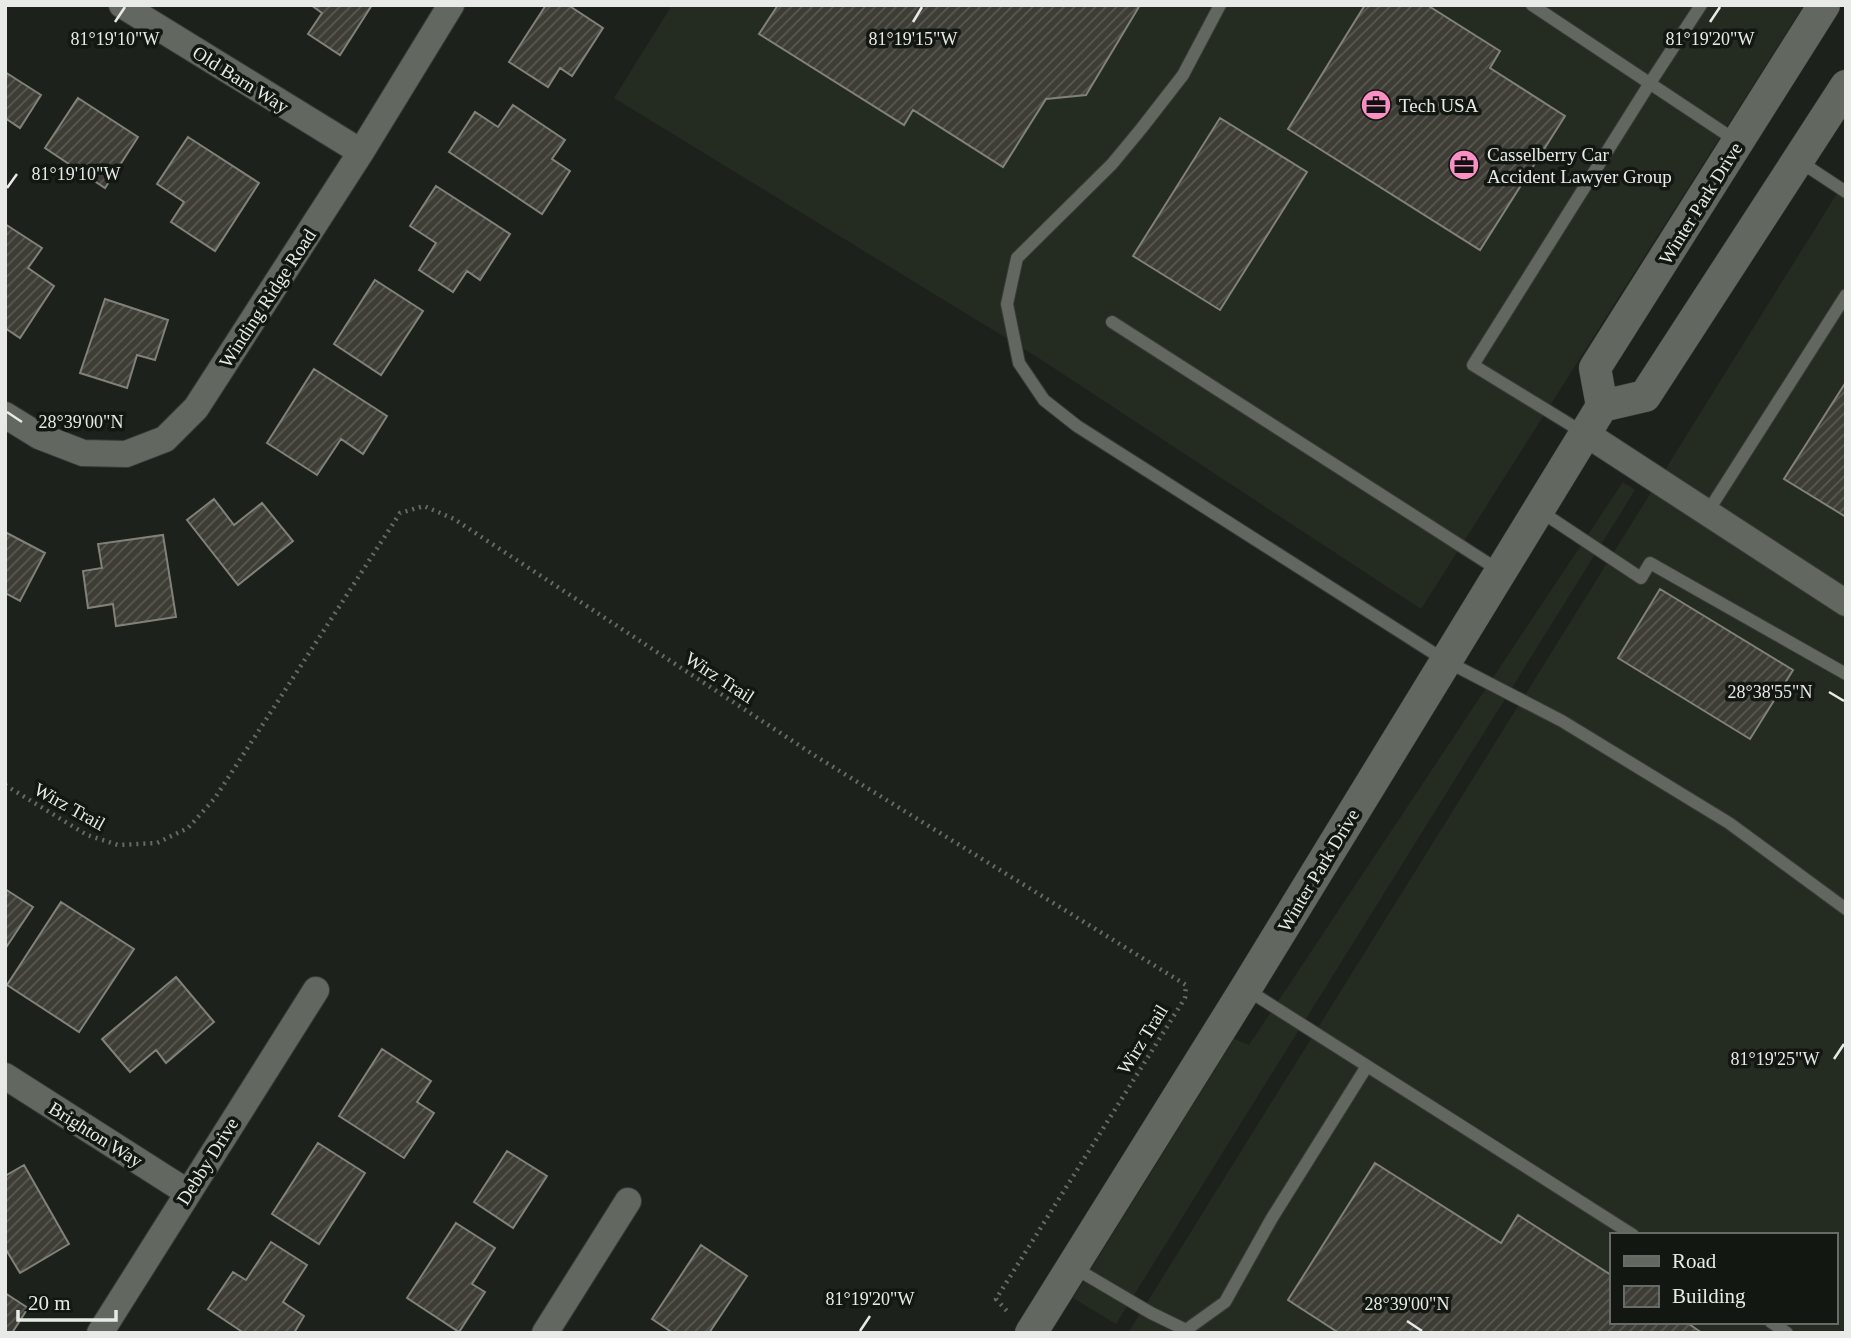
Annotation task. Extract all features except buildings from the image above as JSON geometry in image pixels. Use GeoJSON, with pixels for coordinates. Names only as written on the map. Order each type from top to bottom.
{"type":"FeatureCollection","features":[{"type":"Feature","properties":{"kind":"street","name":"Old Barn Way"},"geometry":{"type":"LineString","coordinates":[[122,5],[361,152]]}},
{"type":"Feature","properties":{"kind":"street","name":"Winding Ridge Road"},"geometry":{"type":"LineString","coordinates":[[5,415],[39,436],[83,453],[126,454],[165,439],[196,408],[452,5]]}},
{"type":"Feature","properties":{"kind":"street","name":"Winter Park Drive"},"geometry":{"type":"LineString","coordinates":[[1021,1324],[1073,1267],[1602,406],[1595,368],[1824,5]]}},
{"type":"Feature","properties":{"kind":"street"},"geometry":{"type":"LineString","coordinates":[[1602,406],[1645,396],[1846,86]]}},
{"type":"Feature","properties":{"kind":"street"},"geometry":{"type":"LineString","coordinates":[[1585,433],[1846,603]]}},
{"type":"Feature","properties":{"kind":"street","name":"Debby Drive"},"geometry":{"type":"LineString","coordinates":[[100,1333],[316,990]]}},
{"type":"Feature","properties":{"kind":"street","name":"Brighton Way"},"geometry":{"type":"LineString","coordinates":[[5,1076],[187,1192]]}},
{"type":"Feature","properties":{"kind":"street"},"geometry":{"type":"LineString","coordinates":[[545,1333],[628,1201]]}},
{"type":"Feature","properties":{"kind":"lane"},"geometry":{"type":"LineString","coordinates":[[1220,5],[1183,75],[1141,129],[1112,164],[1017,258],[1007,304],[1019,363],[1044,401],[1077,426],[1446,661],[1562,721],[1729,823],[1846,909]]}},
{"type":"Feature","properties":{"kind":"lane"},"geometry":{"type":"LineString","coordinates":[[1532,5],[1738,142]]}},
{"type":"Feature","properties":{"kind":"lane"},"geometry":{"type":"LineString","coordinates":[[1585,433],[1473,365],[1701,5]]}},
{"type":"Feature","properties":{"kind":"lane"},"geometry":{"type":"LineString","coordinates":[[1798,161],[1846,192]]}},
{"type":"Feature","properties":{"kind":"lane"},"geometry":{"type":"LineString","coordinates":[[1707,514],[1846,295]]}},
{"type":"Feature","properties":{"kind":"lane"},"geometry":{"type":"LineString","coordinates":[[1112,321],[1500,572]]}},
{"type":"Feature","properties":{"kind":"lane"},"geometry":{"type":"LineString","coordinates":[[1538,510],[1641,578],[1650,563],[1846,674]]}},
{"type":"Feature","properties":{"kind":"lane"},"geometry":{"type":"LineString","coordinates":[[1246,988],[1630,1233]]}},
{"type":"Feature","properties":{"kind":"lane"},"geometry":{"type":"LineString","coordinates":[[1073,1267],[1151,1313],[1188,1331],[1225,1302],[1272,1218],[1367,1066]]}},
{"type":"Feature","properties":{"kind":"path","name":"Wirz Trail"},"geometry":{"type":"LineString","coordinates":[[5,785],[87,835],[118,845],[157,843],[188,828],[215,798],[400,513],[424,506],[454,519],[817,757],[1186,985],[1185,998],[996,1299],[1021,1324]]}},
{"type":"Feature","properties":{"kind":"shaded area"},"geometry":{"type":"Polygon","coordinates":[[[672,5],[1804,5],[1421,609],[1037,357],[614,98],[672,5]]]}},
{"type":"Feature","properties":{"kind":"shaded area"},"geometry":{"type":"Polygon","coordinates":[[[1846,179],[1846,1333],[1128,1333],[1846,179]]]}},
{"type":"Feature","properties":{"kind":"shaded area"},"geometry":{"type":"Polygon","coordinates":[[[1623,482],[1635,490],[1116,1324],[1073,1298],[1234,1039],[1249,1045],[1623,482]]]}},
{"type":"Feature","properties":{"kind":"place","name":"Tech USA"},"geometry":{"type":"Point","coordinates":[1376,105]}},
{"type":"Feature","properties":{"kind":"place","name":"Casselberry Car Accident Lawyer Group"},"geometry":{"type":"Point","coordinates":[1464,165]}}]}
